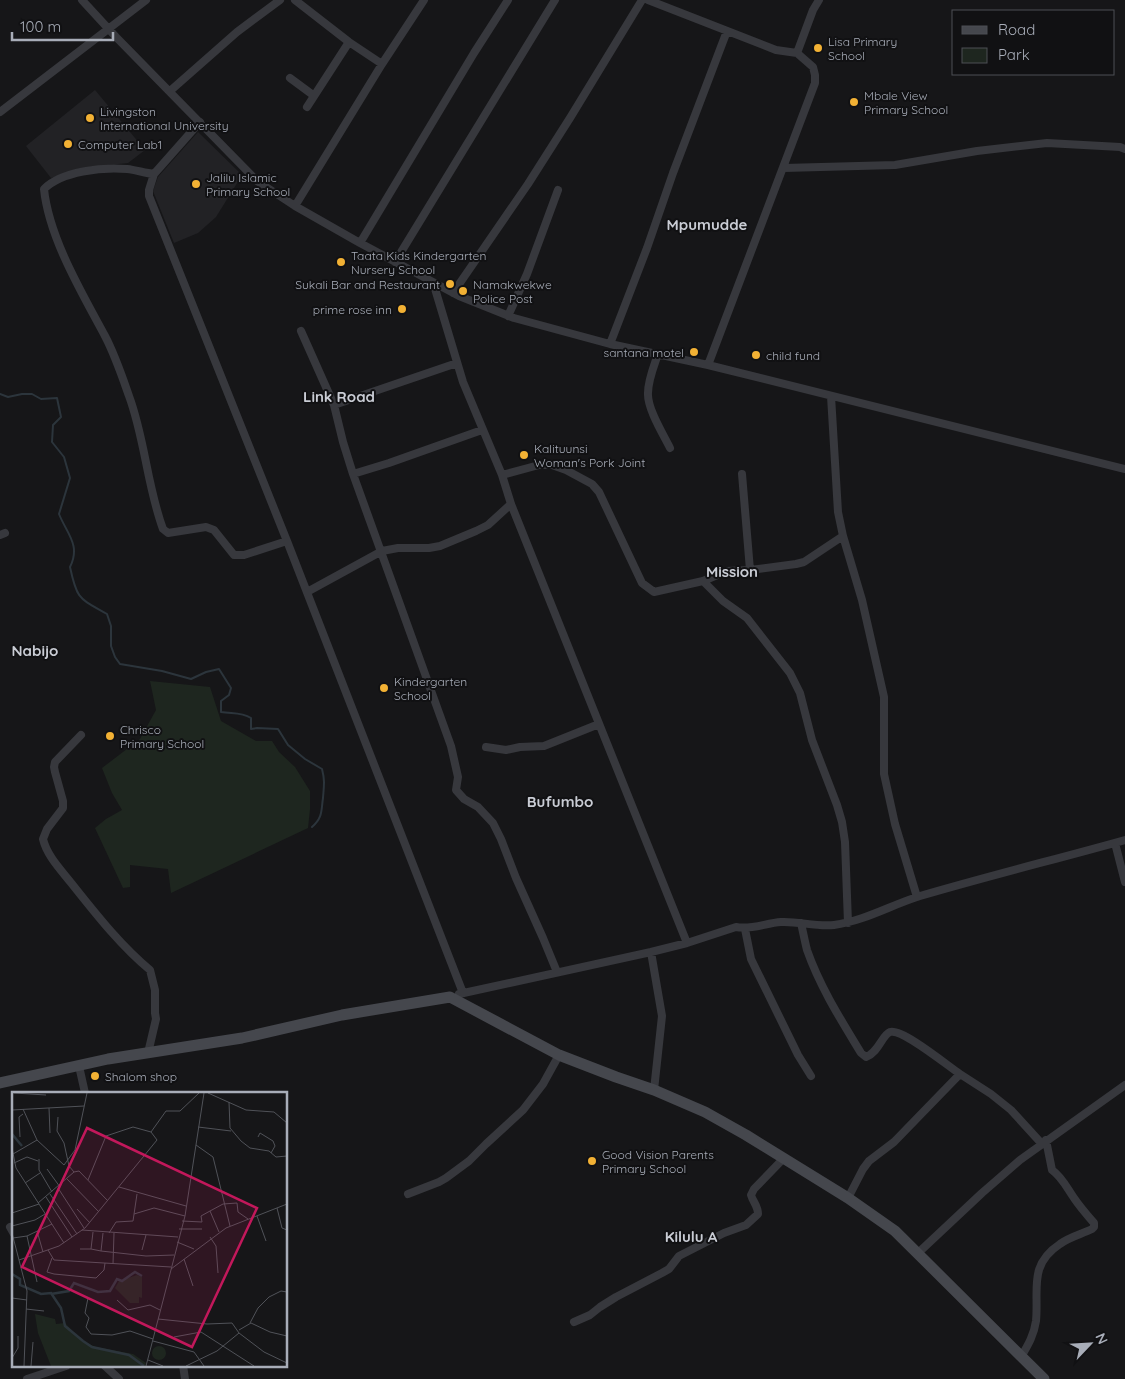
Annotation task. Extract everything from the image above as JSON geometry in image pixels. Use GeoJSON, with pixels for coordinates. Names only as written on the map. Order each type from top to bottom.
{"type":"FeatureCollection","features":[{"type":"Feature","properties":{"kind":"street"},"geometry":{"type":"LineString","coordinates":[[82,0],[246,170],[258,180],[295,206],[453,293],[514,318],[610,344],[708,366],[1125,469]]}},
{"type":"Feature","properties":{"kind":"street"},"geometry":{"type":"LineString","coordinates":[[0,112],[146,0]]}},
{"type":"Feature","properties":{"kind":"street"},"geometry":{"type":"LineString","coordinates":[[170,91],[237,32],[280,0]]}},
{"type":"Feature","properties":{"kind":"street"},"geometry":{"type":"LineString","coordinates":[[295,0],[349,42],[382,64]]}},
{"type":"Feature","properties":{"kind":"street"},"geometry":{"type":"LineString","coordinates":[[295,206],[382,64],[424,0]]}},
{"type":"Feature","properties":{"kind":"street"},"geometry":{"type":"LineString","coordinates":[[360,243],[508,0]]}},
{"type":"Feature","properties":{"kind":"street"},"geometry":{"type":"LineString","coordinates":[[395,262],[555,0]]}},
{"type":"Feature","properties":{"kind":"street"},"geometry":{"type":"LineString","coordinates":[[453,293],[549,151],[642,0]]}},
{"type":"Feature","properties":{"kind":"street"},"geometry":{"type":"LineString","coordinates":[[797,54],[812,10],[819,0]]}},
{"type":"Feature","properties":{"kind":"street"},"geometry":{"type":"LineString","coordinates":[[652,1],[776,50],[797,54],[813,68],[815,75],[815,83],[784,168],[708,366]]}},
{"type":"Feature","properties":{"kind":"street"},"geometry":{"type":"LineString","coordinates":[[610,344],[727,31]]}},
{"type":"Feature","properties":{"kind":"street"},"geometry":{"type":"LineString","coordinates":[[307,107],[349,42]]}},
{"type":"Feature","properties":{"kind":"street"},"geometry":{"type":"LineString","coordinates":[[290,78],[314,95]]}},
{"type":"Feature","properties":{"kind":"street"},"geometry":{"type":"LineString","coordinates":[[200,122],[154,174],[149,196],[287,541],[463,993]]}},
{"type":"Feature","properties":{"kind":"street"},"geometry":{"type":"LineString","coordinates":[[784,168],[895,165],[977,151],[1047,143],[1120,147],[1125,149]]}},
{"type":"Feature","properties":{"kind":"street"},"geometry":{"type":"LineString","coordinates":[[154,174],[128,170],[94,170],[60,179],[50,184],[44,190],[46,204],[56,236],[75,281],[114,355],[130,398],[148,476],[163,529],[168,533],[206,527],[214,530],[234,555],[244,555],[287,541]]}},
{"type":"Feature","properties":{"kind":"street"},"geometry":{"type":"LineString","coordinates":[[508,316],[527,274],[558,190]]}},
{"type":"Feature","properties":{"kind":"street"},"geometry":{"type":"LineString","coordinates":[[433,282],[462,382],[502,475],[511,504],[686,943]]}},
{"type":"Feature","properties":{"kind":"street"},"geometry":{"type":"LineString","coordinates":[[301,331],[334,405],[353,474],[451,746],[458,777],[456,790],[464,799],[478,807],[493,823],[557,972]]}},
{"type":"Feature","properties":{"kind":"street"},"geometry":{"type":"LineString","coordinates":[[658,354],[648,392],[648,399],[670,448]]}},
{"type":"Feature","properties":{"kind":"street"},"geometry":{"type":"LineString","coordinates":[[334,405],[457,363]]}},
{"type":"Feature","properties":{"kind":"street"},"geometry":{"type":"LineString","coordinates":[[831,396],[838,512],[877,661],[884,697],[884,774],[895,824],[917,897]]}},
{"type":"Feature","properties":{"kind":"street"},"geometry":{"type":"LineString","coordinates":[[353,474],[482,430]]}},
{"type":"Feature","properties":{"kind":"street"},"geometry":{"type":"LineString","coordinates":[[502,475],[539,465],[552,465],[592,484],[599,492],[642,583],[654,592],[703,581],[727,572],[804,562],[843,536]]}},
{"type":"Feature","properties":{"kind":"street"},"geometry":{"type":"LineString","coordinates":[[742,474],[750,570]]}},
{"type":"Feature","properties":{"kind":"street"},"geometry":{"type":"LineString","coordinates":[[307,592],[382,551],[398,548],[440,546],[488,525],[511,504]]}},
{"type":"Feature","properties":{"kind":"street"},"geometry":{"type":"LineString","coordinates":[[703,581],[723,601],[747,618],[790,673],[800,693],[812,740],[838,805],[842,822],[845,842],[848,922]]}},
{"type":"Feature","properties":{"kind":"street"},"geometry":{"type":"LineString","coordinates":[[486,747],[506,750],[520,747],[544,746],[599,724]]}},
{"type":"Feature","properties":{"kind":"street"},"geometry":{"type":"LineString","coordinates":[[81,735],[55,762],[54,772],[63,801],[63,808],[47,829],[43,839],[49,854],[95,914],[135,957],[150,970],[155,990],[154,1013],[156,1019],[148,1053]]}},
{"type":"Feature","properties":{"kind":"street"},"geometry":{"type":"LineString","coordinates":[[0,1083],[108,1059],[242,1038],[338,1016],[450,997],[651,952],[686,943],[736,926],[744,928],[783,922],[826,926],[848,922],[917,897],[1125,840]]}},
{"type":"Feature","properties":{"kind":"street"},"geometry":{"type":"LineString","coordinates":[[1115,843],[1125,882]]}},
{"type":"Feature","properties":{"kind":"street"},"geometry":{"type":"LineString","coordinates":[[802,924],[807,948],[813,964],[836,1012],[861,1053],[866,1057],[870,1055],[879,1047],[887,1033],[891,1031],[898,1032],[920,1044],[991,1094],[1011,1110],[1044,1142],[1052,1170],[1060,1175],[1073,1197],[1094,1223],[1092,1229],[1060,1244],[1046,1256],[1040,1265],[1037,1275],[1037,1304],[1032,1337],[1021,1357]]}},
{"type":"Feature","properties":{"kind":"street"},"geometry":{"type":"LineString","coordinates":[[744,928],[752,959],[798,1056],[811,1076]]}},
{"type":"Feature","properties":{"kind":"street"},"geometry":{"type":"LineString","coordinates":[[651,952],[662,1016],[654,1090]]}},
{"type":"Feature","properties":{"kind":"street"},"geometry":{"type":"LineString","coordinates":[[450,997],[559,1055],[654,1090],[705,1112],[848,1198],[895,1231],[1044,1379]]}},
{"type":"Feature","properties":{"kind":"street"},"geometry":{"type":"LineString","coordinates":[[408,1194],[446,1178],[469,1161],[523,1110],[543,1084],[559,1055]]}},
{"type":"Feature","properties":{"kind":"street"},"geometry":{"type":"LineString","coordinates":[[79,1066],[86,1092]]}},
{"type":"Feature","properties":{"kind":"street"},"geometry":{"type":"LineString","coordinates":[[848,1198],[869,1161],[894,1142],[960,1074]]}},
{"type":"Feature","properties":{"kind":"street"},"geometry":{"type":"LineString","coordinates":[[917,1254],[982,1192],[1020,1160],[1125,1085]]}},
{"type":"Feature","properties":{"kind":"street"},"geometry":{"type":"LineString","coordinates":[[574,1322],[590,1315],[616,1297],[662,1273],[679,1256],[686,1252],[724,1233],[746,1226],[758,1214],[758,1209],[751,1195],[754,1189],[784,1159]]}},
{"type":"Feature","properties":{"kind":"street"},"geometry":{"type":"LineString","coordinates":[[27,1379],[66,1366]]}},
{"type":"Feature","properties":{"kind":"street"},"geometry":{"type":"LineString","coordinates":[[105,1366],[119,1379]]}},
{"type":"Feature","properties":{"kind":"street"},"geometry":{"type":"LineString","coordinates":[[183,1366],[185,1379]]}},
{"type":"Feature","properties":{"kind":"shaded area","name":"Livingston International University"},"geometry":{"type":"Polygon","coordinates":[[[95,90],[145,150],[128,163],[80,168],[51,178],[26,146],[95,90]]]}},
{"type":"Feature","properties":{"kind":"shaded area","name":"Jalilu Islamic Primary School"},"geometry":{"type":"Polygon","coordinates":[[[198,132],[242,175],[216,217],[198,233],[174,243],[153,191],[158,177],[198,132]]]}},
{"type":"Feature","properties":{"kind":"green space"},"geometry":{"type":"Polygon","coordinates":[[[150,681],[210,687],[221,721],[256,741],[272,741],[279,752],[295,767],[310,791],[308,828],[171,893],[168,869],[130,865],[130,887],[123,888],[95,828],[122,810],[112,793],[102,768],[140,739],[156,710],[150,681]]]}},
{"type":"Feature","properties":{"kind":"waterway"},"geometry":{"type":"LineString","coordinates":[[0,394],[8,397],[32,394],[41,399],[57,398],[61,417],[53,425],[52,442],[64,457],[70,478],[59,514],[72,540],[74,552],[70,567],[72,578],[81,597],[90,605],[107,614],[111,626],[111,646],[120,664],[162,671],[191,679],[206,672],[219,669],[231,688],[229,695],[221,701],[221,712],[240,714],[251,718],[251,729],[278,729],[288,745],[305,759],[322,769],[324,777],[322,810],[320,817],[312,827]]}},
{"type":"Feature","properties":{"kind":"place","name":"Lisa Primary School"},"geometry":{"type":"Point","coordinates":[818,48]}},
{"type":"Feature","properties":{"kind":"place","name":"Mbale View Primary School"},"geometry":{"type":"Point","coordinates":[854,102]}},
{"type":"Feature","properties":{"kind":"place","name":"Livingston International University"},"geometry":{"type":"Point","coordinates":[90,118]}},
{"type":"Feature","properties":{"kind":"place","name":"Computer Lab1"},"geometry":{"type":"Point","coordinates":[68,144]}},
{"type":"Feature","properties":{"kind":"place","name":"Jalilu Islamic Primary School"},"geometry":{"type":"Point","coordinates":[196,184]}},
{"type":"Feature","properties":{"kind":"place","name":"Taata Kids Kindergarten Nursery School"},"geometry":{"type":"Point","coordinates":[341,262]}},
{"type":"Feature","properties":{"kind":"place","name":"Sukali Bar and Restaurant"},"geometry":{"type":"Point","coordinates":[450,284]}},
{"type":"Feature","properties":{"kind":"place","name":"Namakwekwe Police Post"},"geometry":{"type":"Point","coordinates":[463,291]}},
{"type":"Feature","properties":{"kind":"place","name":"prime rose inn"},"geometry":{"type":"Point","coordinates":[402,309]}},
{"type":"Feature","properties":{"kind":"place","name":"santana motel"},"geometry":{"type":"Point","coordinates":[694,352]}},
{"type":"Feature","properties":{"kind":"place","name":"child fund"},"geometry":{"type":"Point","coordinates":[756,355]}},
{"type":"Feature","properties":{"kind":"place","name":"Kalituunsi Woman's Pork Joint"},"geometry":{"type":"Point","coordinates":[524,455]}},
{"type":"Feature","properties":{"kind":"place","name":"Kindergarten School"},"geometry":{"type":"Point","coordinates":[384,688]}},
{"type":"Feature","properties":{"kind":"place","name":"Chrisco Primary School"},"geometry":{"type":"Point","coordinates":[110,736]}},
{"type":"Feature","properties":{"kind":"place","name":"Shalom shop"},"geometry":{"type":"Point","coordinates":[95,1076]}},
{"type":"Feature","properties":{"kind":"place","name":"Good Vision Parents Primary School"},"geometry":{"type":"Point","coordinates":[592,1161]}},
{"type":"Feature","properties":{"kind":"district","name":"Mpumudde"},"geometry":{"type":"Point","coordinates":[707,224]}},
{"type":"Feature","properties":{"kind":"district","name":"Link Road"},"geometry":{"type":"Point","coordinates":[339,396]}},
{"type":"Feature","properties":{"kind":"district","name":"Mission"},"geometry":{"type":"Point","coordinates":[732,571]}},
{"type":"Feature","properties":{"kind":"district","name":"Nabijo"},"geometry":{"type":"Point","coordinates":[35,650]}},
{"type":"Feature","properties":{"kind":"district","name":"Bufumbo"},"geometry":{"type":"Point","coordinates":[560,801]}},
{"type":"Feature","properties":{"kind":"district","name":"Kilulu A"},"geometry":{"type":"Point","coordinates":[691,1236]}}]}
